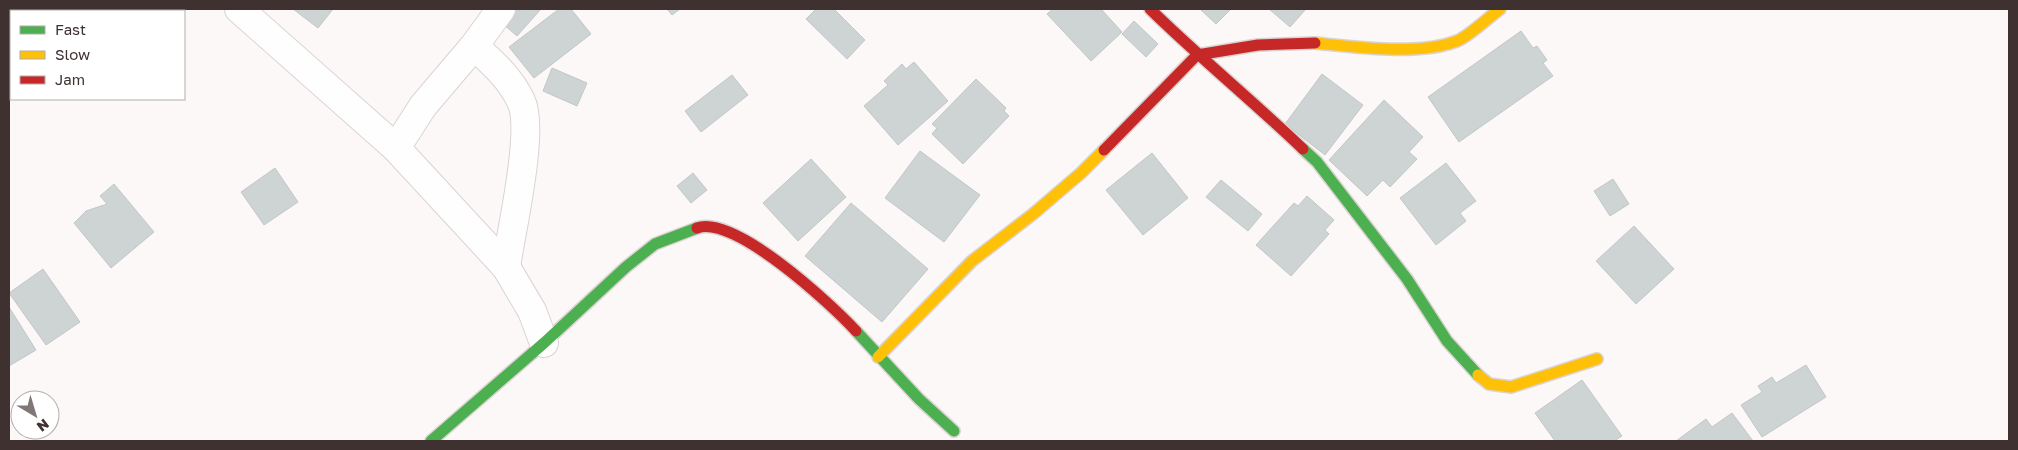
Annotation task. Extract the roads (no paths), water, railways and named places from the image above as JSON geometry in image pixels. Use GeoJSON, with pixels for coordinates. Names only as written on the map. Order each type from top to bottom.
{"type":"FeatureCollection","features":[{"type":"Feature","properties":{"kind":"street"},"geometry":{"type":"LineString","coordinates":[[239,9],[396,148],[506,267],[532,311],[544,343]]}},
{"type":"Feature","properties":{"kind":"street"},"geometry":{"type":"LineString","coordinates":[[396,148],[423,106],[474,46],[501,9]]}},
{"type":"Feature","properties":{"kind":"street"},"geometry":{"type":"LineString","coordinates":[[1150,9],[1196,55],[1264,112],[1317,162],[1407,279],[1447,341],[1472,371],[1489,384],[1511,387],[1597,359]]}},
{"type":"Feature","properties":{"kind":"street"},"geometry":{"type":"LineString","coordinates":[[878,357],[972,261],[1033,214],[1081,173],[1196,55],[1258,45],[1309,42],[1381,49],[1430,47],[1458,41],[1500,9]]}},
{"type":"Feature","properties":{"kind":"street"},"geometry":{"type":"LineString","coordinates":[[474,46],[505,74],[522,102],[526,138],[506,267]]}},
{"type":"Feature","properties":{"kind":"street"},"geometry":{"type":"LineString","coordinates":[[434,441],[626,267],[656,244],[705,225],[742,237],[834,307],[862,336],[878,357],[919,399],[954,430]]}}]}
